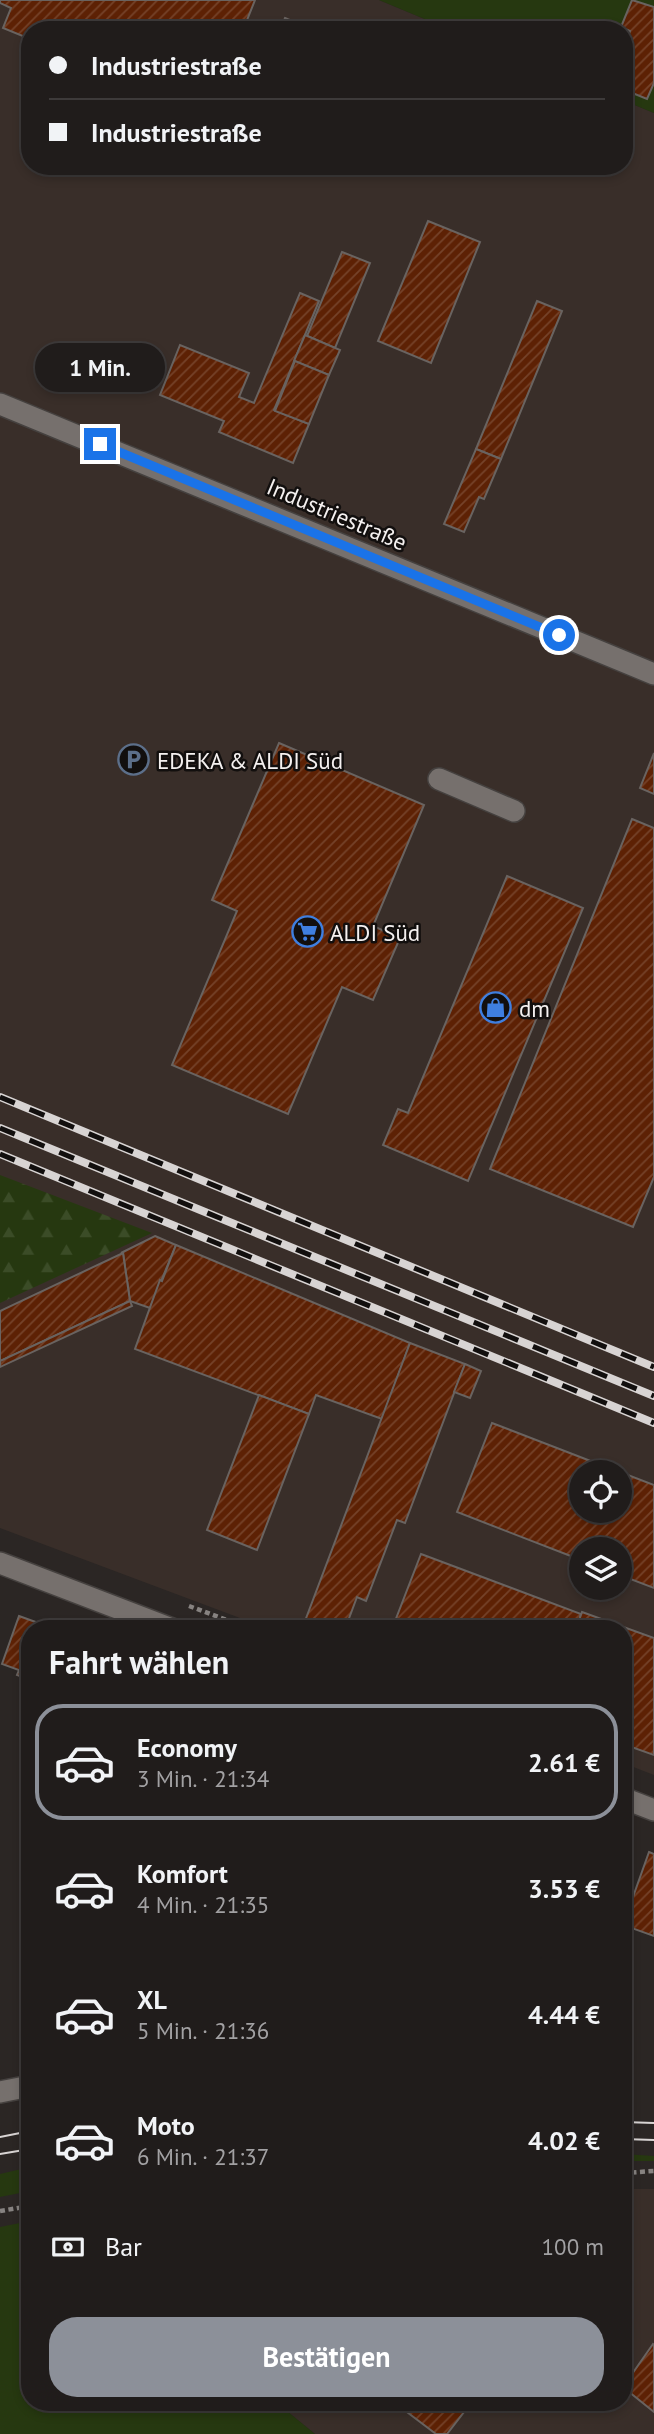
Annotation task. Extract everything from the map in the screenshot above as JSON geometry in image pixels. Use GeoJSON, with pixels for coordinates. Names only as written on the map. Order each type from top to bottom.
{"type":"FeatureCollection","features":[{"type":"Feature","properties":{"kind":"street","name":"Industriestraße"},"geometry":{"type":"LineString","coordinates":[[0,404],[654,674]]}},
{"type":"Feature","properties":{"kind":"street"},"geometry":{"type":"LineString","coordinates":[[439,779],[514,811]]}},
{"type":"Feature","properties":{"kind":"street"},"geometry":{"type":"LineString","coordinates":[[0,1563],[149,1620]]}},
{"type":"Feature","properties":{"kind":"street"},"geometry":{"type":"LineString","coordinates":[[632,1801],[654,1810]]}},
{"type":"Feature","properties":{"kind":"street"},"geometry":{"type":"LineString","coordinates":[[0,2092],[21,2088]]}},
{"type":"Feature","properties":{"kind":"path"},"geometry":{"type":"LineString","coordinates":[[632,2172],[654,2171]]}},
{"type":"Feature","properties":{"kind":"path"},"geometry":{"type":"LineString","coordinates":[[0,2211],[21,2208]]}},
{"type":"Feature","properties":{"kind":"shaded area"},"geometry":{"type":"Polygon","coordinates":[[[0,0],[379,0],[429,21],[21,21],[21,175],[633,175],[633,104],[654,113],[654,1775],[632,1766],[632,1620],[245,1620],[0,1528],[0,0]]]}},
{"type":"Feature","properties":{"kind":"shaded area"},"geometry":{"type":"Polygon","coordinates":[[[632,2189],[654,2189],[654,2434],[315,2434],[287,2411],[632,2411],[632,2189]]]}},
{"type":"Feature","properties":{"kind":"green space"},"geometry":{"type":"Polygon","coordinates":[[[379,0],[654,0],[654,113],[633,104],[633,21],[429,21],[379,0]]]}},
{"type":"Feature","properties":{"kind":"green space"},"geometry":{"type":"Polygon","coordinates":[[[0,1175],[152,1233],[0,1303],[0,1175]]]}},
{"type":"Feature","properties":{"kind":"green space"},"geometry":{"type":"Polygon","coordinates":[[[632,2155],[654,2156],[654,2161],[632,2161],[632,2155]]]}},
{"type":"Feature","properties":{"kind":"green space"},"geometry":{"type":"Polygon","coordinates":[[[21,2169],[21,2193],[0,2197],[0,2174],[21,2169]]]}},
{"type":"Feature","properties":{"kind":"green space"},"geometry":{"type":"Polygon","coordinates":[[[21,2223],[21,2411],[287,2411],[315,2434],[0,2434],[0,2227],[21,2223]]]}},
{"type":"Feature","properties":{"kind":"building"},"geometry":{"type":"Polygon","coordinates":[[[0,0],[255,0],[247,21],[21,21],[21,35],[3,28],[11,8],[0,3],[0,0]]]}},
{"type":"Feature","properties":{"kind":"building"},"geometry":{"type":"Polygon","coordinates":[[[632,0],[654,7],[654,83],[647,99],[633,93],[633,21],[623,21],[632,0]]]}},
{"type":"Feature","properties":{"kind":"building"},"geometry":{"type":"Polygon","coordinates":[[[428,221],[480,242],[431,363],[378,341],[428,221]]]}},
{"type":"Feature","properties":{"kind":"building"},"geometry":{"type":"Polygon","coordinates":[[[342,252],[370,263],[335,348],[307,336],[342,252]]]}},
{"type":"Feature","properties":{"kind":"building"},"geometry":{"type":"Polygon","coordinates":[[[300,293],[319,301],[274,410],[309,424],[293,463],[219,432],[224,421],[160,395],[180,345],[249,373],[239,397],[254,403],[300,293]]]}},
{"type":"Feature","properties":{"kind":"building"},"geometry":{"type":"Polygon","coordinates":[[[537,301],[562,311],[501,459],[476,449],[537,301]]]}},
{"type":"Feature","properties":{"kind":"building"},"geometry":{"type":"Polygon","coordinates":[[[305,335],[340,350],[329,375],[294,361],[305,335]]]}},
{"type":"Feature","properties":{"kind":"building"},"geometry":{"type":"Polygon","coordinates":[[[295,361],[329,375],[309,424],[275,411],[295,361]]]}},
{"type":"Feature","properties":{"kind":"building"},"geometry":{"type":"Polygon","coordinates":[[[476,449],[501,459],[484,499],[479,497],[464,532],[444,524],[476,449]]]}},
{"type":"Feature","properties":{"kind":"building","name":"ALDI Süd"},"geometry":{"type":"Polygon","coordinates":[[[279,743],[424,805],[373,926],[400,938],[373,1000],[342,987],[288,1114],[172,1065],[237,911],[212,900],[279,743]]]}},
{"type":"Feature","properties":{"kind":"building"},"geometry":{"type":"Polygon","coordinates":[[[654,753],[654,794],[640,788],[654,753]]]}},
{"type":"Feature","properties":{"kind":"building"},"geometry":{"type":"Polygon","coordinates":[[[632,819],[654,828],[654,1177],[633,1227],[490,1169],[632,819]]]}},
{"type":"Feature","properties":{"kind":"building","name":"dm"},"geometry":{"type":"Polygon","coordinates":[[[507,876],[583,908],[468,1181],[383,1145],[398,1109],[408,1113],[507,876]]]}},
{"type":"Feature","properties":{"kind":"building"},"geometry":{"type":"Polygon","coordinates":[[[155,1236],[176,1245],[150,1308],[130,1301],[121,1253],[155,1236]]]}},
{"type":"Feature","properties":{"kind":"building"},"geometry":{"type":"Polygon","coordinates":[[[176,1245],[410,1343],[382,1419],[316,1395],[309,1414],[135,1349],[176,1245]]]}},
{"type":"Feature","properties":{"kind":"building"},"geometry":{"type":"Polygon","coordinates":[[[123,1253],[130,1301],[0,1361],[0,1311],[123,1253]]]}},
{"type":"Feature","properties":{"kind":"building"},"geometry":{"type":"Polygon","coordinates":[[[130,1301],[132,1306],[0,1367],[0,1361],[130,1301]]]}},
{"type":"Feature","properties":{"kind":"building"},"geometry":{"type":"Polygon","coordinates":[[[410,1343],[465,1364],[405,1523],[397,1520],[366,1601],[357,1597],[348,1620],[305,1620],[410,1343]]]}},
{"type":"Feature","properties":{"kind":"building"},"geometry":{"type":"Polygon","coordinates":[[[465,1364],[481,1371],[470,1398],[454,1392],[465,1364]]]}},
{"type":"Feature","properties":{"kind":"building"},"geometry":{"type":"Polygon","coordinates":[[[259,1395],[309,1414],[257,1550],[207,1530],[259,1395]]]}},
{"type":"Feature","properties":{"kind":"building"},"geometry":{"type":"Polygon","coordinates":[[[492,1423],[588,1460],[569,1460],[569,1523],[632,1523],[632,1477],[654,1485],[654,1588],[632,1580],[632,1537],[569,1537],[569,1555],[457,1512],[492,1423]]]}},
{"type":"Feature","properties":{"kind":"building"},"geometry":{"type":"Polygon","coordinates":[[[421,1554],[581,1614],[579,1620],[395,1620],[421,1554]]]}},
{"type":"Feature","properties":{"kind":"building"},"geometry":{"type":"Polygon","coordinates":[[[582,1612],[604,1620],[579,1620],[582,1612]]]}},
{"type":"Feature","properties":{"kind":"building"},"geometry":{"type":"Polygon","coordinates":[[[19,1616],[30,1620],[21,1620],[21,1677],[17,1675],[19,1670],[2,1664],[19,1616]]]}},
{"type":"Feature","properties":{"kind":"building"},"geometry":{"type":"Polygon","coordinates":[[[632,1630],[654,1638],[654,1755],[632,1747],[632,1630]]]}},
{"type":"Feature","properties":{"kind":"building"},"geometry":{"type":"Polygon","coordinates":[[[649,1852],[654,1854],[654,1936],[632,1928],[632,1900],[649,1852]]]}},
{"type":"Feature","properties":{"kind":"building"},"geometry":{"type":"Polygon","coordinates":[[[653,2344],[654,2412],[632,2394],[632,2374],[653,2344]]]}},
{"type":"Feature","properties":{"kind":"building"},"geometry":{"type":"Polygon","coordinates":[[[406,2411],[465,2411],[447,2434],[436,2434],[406,2411]]]}},
{"type":"Feature","properties":{"kind":"tram line"},"geometry":{"type":"LineString","coordinates":[[632,2122],[654,2123]]}},
{"type":"Feature","properties":{"kind":"tram line"},"geometry":{"type":"LineString","coordinates":[[0,2137],[21,2133]]}},
{"type":"Feature","properties":{"kind":"tram line"},"geometry":{"type":"LineString","coordinates":[[632,2139],[654,2140]]}},
{"type":"Feature","properties":{"kind":"tram line"},"geometry":{"type":"LineString","coordinates":[[0,2154],[21,2150]]}},
{"type":"Feature","properties":{"kind":"railway"},"geometry":{"type":"LineString","coordinates":[[0,1097],[654,1367]]}},
{"type":"Feature","properties":{"kind":"railway"},"geometry":{"type":"LineString","coordinates":[[0,1128],[654,1396]]}},
{"type":"Feature","properties":{"kind":"railway"},"geometry":{"type":"LineString","coordinates":[[0,1154],[654,1423]]}},
{"type":"Feature","properties":{"kind":"place","name":"EDEKA & ALDI Süd"},"geometry":{"type":"Point","coordinates":[134,760]}},
{"type":"Feature","properties":{"kind":"place","name":"ALDI Süd"},"geometry":{"type":"Point","coordinates":[307,932]}},
{"type":"Feature","properties":{"kind":"place","name":"dm"},"geometry":{"type":"Point","coordinates":[496,1008]}},
{"type":"Feature","properties":{"kind":"route"},"geometry":{"type":"LineString","coordinates":[[100,444],[559,635]]}}]}
